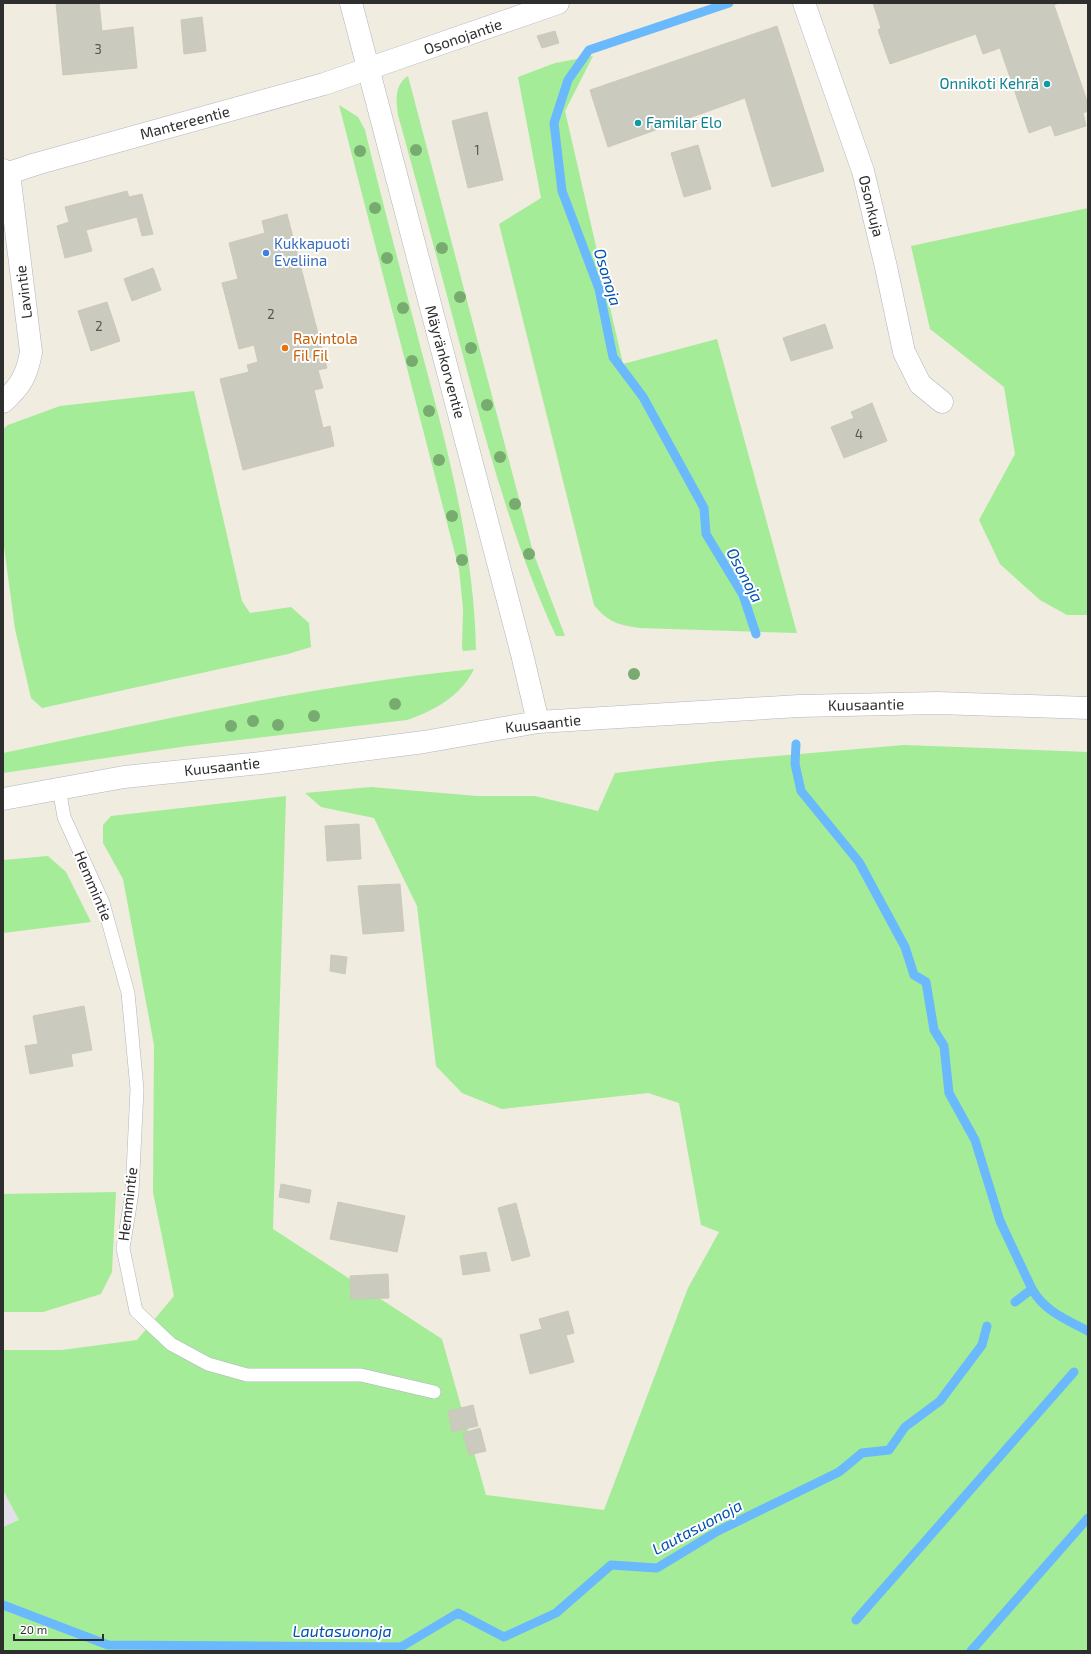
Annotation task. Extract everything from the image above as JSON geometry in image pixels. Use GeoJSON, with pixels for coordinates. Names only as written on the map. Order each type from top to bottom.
{"type":"FeatureCollection","features":[{"type":"Feature","properties":{"kind":"street","name":"Mäyränkorventie"},"geometry":{"type":"LineString","coordinates":[[351,3],[522,654],[538,722]]}},
{"type":"Feature","properties":{"kind":"street","name":"Osonojantie"},"geometry":{"type":"LineString","coordinates":[[368,70],[558,3]]}},
{"type":"Feature","properties":{"kind":"street","name":"Osonkuja"},"geometry":{"type":"LineString","coordinates":[[804,3],[863,171],[886,267],[904,352],[920,384],[942,402]]}},
{"type":"Feature","properties":{"kind":"street","name":"Mantereentie"},"geometry":{"type":"LineString","coordinates":[[6,172],[324,84],[368,70]]}},
{"type":"Feature","properties":{"kind":"street","name":"Lavintie"},"geometry":{"type":"LineString","coordinates":[[3,402],[16,390],[27,371],[31,352],[6,172]]}},
{"type":"Feature","properties":{"kind":"street","name":"Kuusaantie"},"geometry":{"type":"LineString","coordinates":[[3,799],[124,777],[260,763],[424,742],[538,722],[799,706],[938,703],[1088,708]]}},
{"type":"Feature","properties":{"kind":"lane","name":"Hemmintie"},"geometry":{"type":"LineString","coordinates":[[59,788],[64,817],[104,904],[128,994],[137,1089],[132,1193],[123,1248],[136,1311],[171,1344],[208,1364],[247,1375],[361,1375],[434,1392]]}},
{"type":"Feature","properties":{"kind":"shaded area"},"geometry":{"type":"Polygon","coordinates":[[[3,1490],[19,1520],[3,1527],[3,1490]]]}},
{"type":"Feature","properties":{"kind":"green space"},"geometry":{"type":"Polygon","coordinates":[[[593,56],[565,111],[623,364],[717,339],[797,633],[640,628],[614,622],[599,611],[594,605],[499,224],[541,198],[518,77],[555,63],[593,56]]]}},
{"type":"Feature","properties":{"kind":"green space"},"geometry":{"type":"Polygon","coordinates":[[[408,76],[533,552],[565,636],[556,636],[541,602],[527,567],[492,460],[398,115],[398,89],[403,80],[408,76]]]}},
{"type":"Feature","properties":{"kind":"green space"},"geometry":{"type":"Polygon","coordinates":[[[339,105],[358,117],[365,130],[441,426],[465,537],[474,612],[476,650],[463,651],[462,648],[463,608],[459,569],[339,105]]]}},
{"type":"Feature","properties":{"kind":"green space"},"geometry":{"type":"Polygon","coordinates":[[[1088,208],[1088,615],[1067,615],[1040,600],[1000,564],[979,520],[1015,454],[1004,387],[930,329],[911,246],[1088,208]]]}},
{"type":"Feature","properties":{"kind":"green space"},"geometry":{"type":"Polygon","coordinates":[[[194,391],[242,601],[250,613],[291,607],[309,623],[311,647],[288,654],[42,708],[31,698],[15,629],[3,539],[3,429],[8,425],[60,406],[194,391]]]}},
{"type":"Feature","properties":{"kind":"green space"},"geometry":{"type":"Polygon","coordinates":[[[474,669],[462,687],[454,695],[437,707],[407,720],[188,746],[3,773],[3,753],[179,716],[296,694],[355,684],[474,669]]]}},
{"type":"Feature","properties":{"kind":"green space"},"geometry":{"type":"Polygon","coordinates":[[[904,745],[1088,752],[1088,1651],[3,1651],[3,1527],[19,1520],[3,1490],[3,1350],[62,1350],[137,1340],[174,1296],[153,1192],[154,1045],[123,879],[103,843],[103,825],[111,816],[286,796],[273,1229],[442,1339],[486,1495],[604,1510],[688,1288],[719,1232],[701,1225],[679,1103],[648,1093],[502,1109],[462,1093],[436,1066],[417,906],[374,818],[321,807],[305,793],[371,787],[477,796],[535,796],[598,811],[615,773],[719,761],[904,745]]]}},
{"type":"Feature","properties":{"kind":"green space"},"geometry":{"type":"Polygon","coordinates":[[[48,856],[66,872],[91,922],[3,933],[3,860],[48,856]]]}},
{"type":"Feature","properties":{"kind":"green space"},"geometry":{"type":"Polygon","coordinates":[[[116,1192],[112,1272],[101,1294],[43,1312],[3,1312],[3,1194],[116,1192]]]}},
{"type":"Feature","properties":{"kind":"building"},"geometry":{"type":"Polygon","coordinates":[[[56,3],[99,3],[102,31],[133,27],[137,68],[63,75],[56,3]]]}},
{"type":"Feature","properties":{"kind":"building","name":"Onnikoti Kehrä"},"geometry":{"type":"Polygon","coordinates":[[[873,3],[1059,3],[1054,5],[1088,104],[1088,111],[1083,113],[1086,126],[1055,136],[1051,125],[1029,133],[1000,48],[983,54],[976,34],[890,64],[878,30],[881,28],[873,3]]]}},
{"type":"Feature","properties":{"kind":"building"},"geometry":{"type":"Polygon","coordinates":[[[202,17],[206,51],[184,54],[181,20],[202,17]]]}},
{"type":"Feature","properties":{"kind":"building","name":"Familar Elo"},"geometry":{"type":"Polygon","coordinates":[[[777,26],[824,171],[772,187],[745,98],[608,147],[590,90],[777,26]]]}},
{"type":"Feature","properties":{"kind":"building"},"geometry":{"type":"Polygon","coordinates":[[[555,31],[559,43],[542,48],[537,36],[555,31]]]}},
{"type":"Feature","properties":{"kind":"building"},"geometry":{"type":"Polygon","coordinates":[[[487,112],[503,180],[468,188],[452,121],[487,112]]]}},
{"type":"Feature","properties":{"kind":"building"},"geometry":{"type":"Polygon","coordinates":[[[698,145],[711,189],[684,197],[671,153],[698,145]]]}},
{"type":"Feature","properties":{"kind":"building"},"geometry":{"type":"Polygon","coordinates":[[[127,191],[129,197],[142,194],[153,234],[142,236],[137,217],[86,230],[92,251],[65,258],[57,226],[69,222],[65,207],[127,191]]]}},
{"type":"Feature","properties":{"kind":"building"},"geometry":{"type":"Polygon","coordinates":[[[287,214],[327,368],[318,370],[323,388],[314,390],[323,428],[330,426],[334,446],[243,470],[220,379],[249,372],[247,365],[258,362],[254,345],[239,349],[222,283],[238,279],[229,243],[265,233],[262,221],[287,214]]]}},
{"type":"Feature","properties":{"kind":"building"},"geometry":{"type":"Polygon","coordinates":[[[153,268],[161,290],[132,301],[124,279],[153,268]]]}},
{"type":"Feature","properties":{"kind":"building"},"geometry":{"type":"Polygon","coordinates":[[[107,302],[120,341],[91,351],[78,311],[107,302]]]}},
{"type":"Feature","properties":{"kind":"building"},"geometry":{"type":"Polygon","coordinates":[[[825,324],[833,348],[791,361],[783,338],[825,324]]]}},
{"type":"Feature","properties":{"kind":"building"},"geometry":{"type":"Polygon","coordinates":[[[872,403],[887,441],[844,458],[831,427],[854,418],[851,412],[872,403]]]}},
{"type":"Feature","properties":{"kind":"building"},"geometry":{"type":"Polygon","coordinates":[[[359,824],[361,859],[327,861],[325,826],[359,824]]]}},
{"type":"Feature","properties":{"kind":"building"},"geometry":{"type":"Polygon","coordinates":[[[400,884],[404,931],[363,934],[358,886],[400,884]]]}},
{"type":"Feature","properties":{"kind":"building"},"geometry":{"type":"Polygon","coordinates":[[[331,955],[347,957],[345,974],[330,971],[331,955]]]}},
{"type":"Feature","properties":{"kind":"building"},"geometry":{"type":"Polygon","coordinates":[[[84,1006],[92,1050],[71,1054],[73,1066],[30,1074],[25,1046],[38,1044],[33,1016],[84,1006]]]}},
{"type":"Feature","properties":{"kind":"building"},"geometry":{"type":"Polygon","coordinates":[[[281,1184],[311,1190],[309,1203],[279,1197],[281,1184]]]}},
{"type":"Feature","properties":{"kind":"building"},"geometry":{"type":"Polygon","coordinates":[[[338,1202],[405,1216],[397,1252],[330,1239],[338,1202]]]}},
{"type":"Feature","properties":{"kind":"building"},"geometry":{"type":"Polygon","coordinates":[[[516,1203],[530,1256],[512,1261],[498,1208],[516,1203]]]}},
{"type":"Feature","properties":{"kind":"building"},"geometry":{"type":"Polygon","coordinates":[[[486,1252],[490,1271],[463,1275],[460,1256],[486,1252]]]}},
{"type":"Feature","properties":{"kind":"building"},"geometry":{"type":"Polygon","coordinates":[[[388,1274],[389,1298],[351,1299],[350,1276],[388,1274]]]}},
{"type":"Feature","properties":{"kind":"building"},"geometry":{"type":"Polygon","coordinates":[[[568,1311],[574,1333],[566,1335],[574,1362],[530,1374],[520,1335],[542,1329],[539,1319],[568,1311]]]}},
{"type":"Feature","properties":{"kind":"building"},"geometry":{"type":"Polygon","coordinates":[[[473,1405],[478,1426],[452,1432],[448,1411],[473,1405]]]}},
{"type":"Feature","properties":{"kind":"building"},"geometry":{"type":"Polygon","coordinates":[[[480,1428],[486,1451],[469,1455],[463,1433],[480,1428]]]}},
{"type":"Feature","properties":{"kind":"waterway","name":"Osonoja"},"geometry":{"type":"LineString","coordinates":[[729,3],[589,50],[568,80],[554,123],[562,191],[599,289],[613,357],[643,397],[704,508],[706,534],[743,595],[756,634]]}},
{"type":"Feature","properties":{"kind":"waterway"},"geometry":{"type":"LineString","coordinates":[[796,744],[795,764],[801,791],[859,862],[905,947],[914,975],[926,982],[934,1030],[944,1046],[949,1093],[975,1140],[1000,1221],[1032,1289],[1037,1297],[1049,1309],[1064,1319],[1088,1331]]}},
{"type":"Feature","properties":{"kind":"waterway"},"geometry":{"type":"LineString","coordinates":[[1015,1302],[1032,1289]]}},
{"type":"Feature","properties":{"kind":"waterway","name":"Lautasuonoja"},"geometry":{"type":"LineString","coordinates":[[3,1605],[108,1645],[401,1647],[458,1613],[504,1637],[556,1613],[611,1565],[657,1568],[718,1531],[839,1472],[862,1453],[889,1450],[905,1427],[940,1401],[982,1345],[987,1326]]}},
{"type":"Feature","properties":{"kind":"waterway"},"geometry":{"type":"LineString","coordinates":[[856,1620],[1074,1372]]}},
{"type":"Feature","properties":{"kind":"waterway"},"geometry":{"type":"LineString","coordinates":[[971,1651],[1088,1518]]}},
{"type":"Feature","properties":{"kind":"place","name":"Onnikoti Kehrä"},"geometry":{"type":"Point","coordinates":[1047,84]}},
{"type":"Feature","properties":{"kind":"place","name":"Familar Elo"},"geometry":{"type":"Point","coordinates":[638,123]}},
{"type":"Feature","properties":{"kind":"place","name":"Kukkapuoti Eveliina"},"geometry":{"type":"Point","coordinates":[266,253]}},
{"type":"Feature","properties":{"kind":"place","name":"Ravintola Fil Fil"},"geometry":{"type":"Point","coordinates":[285,348]}}]}
